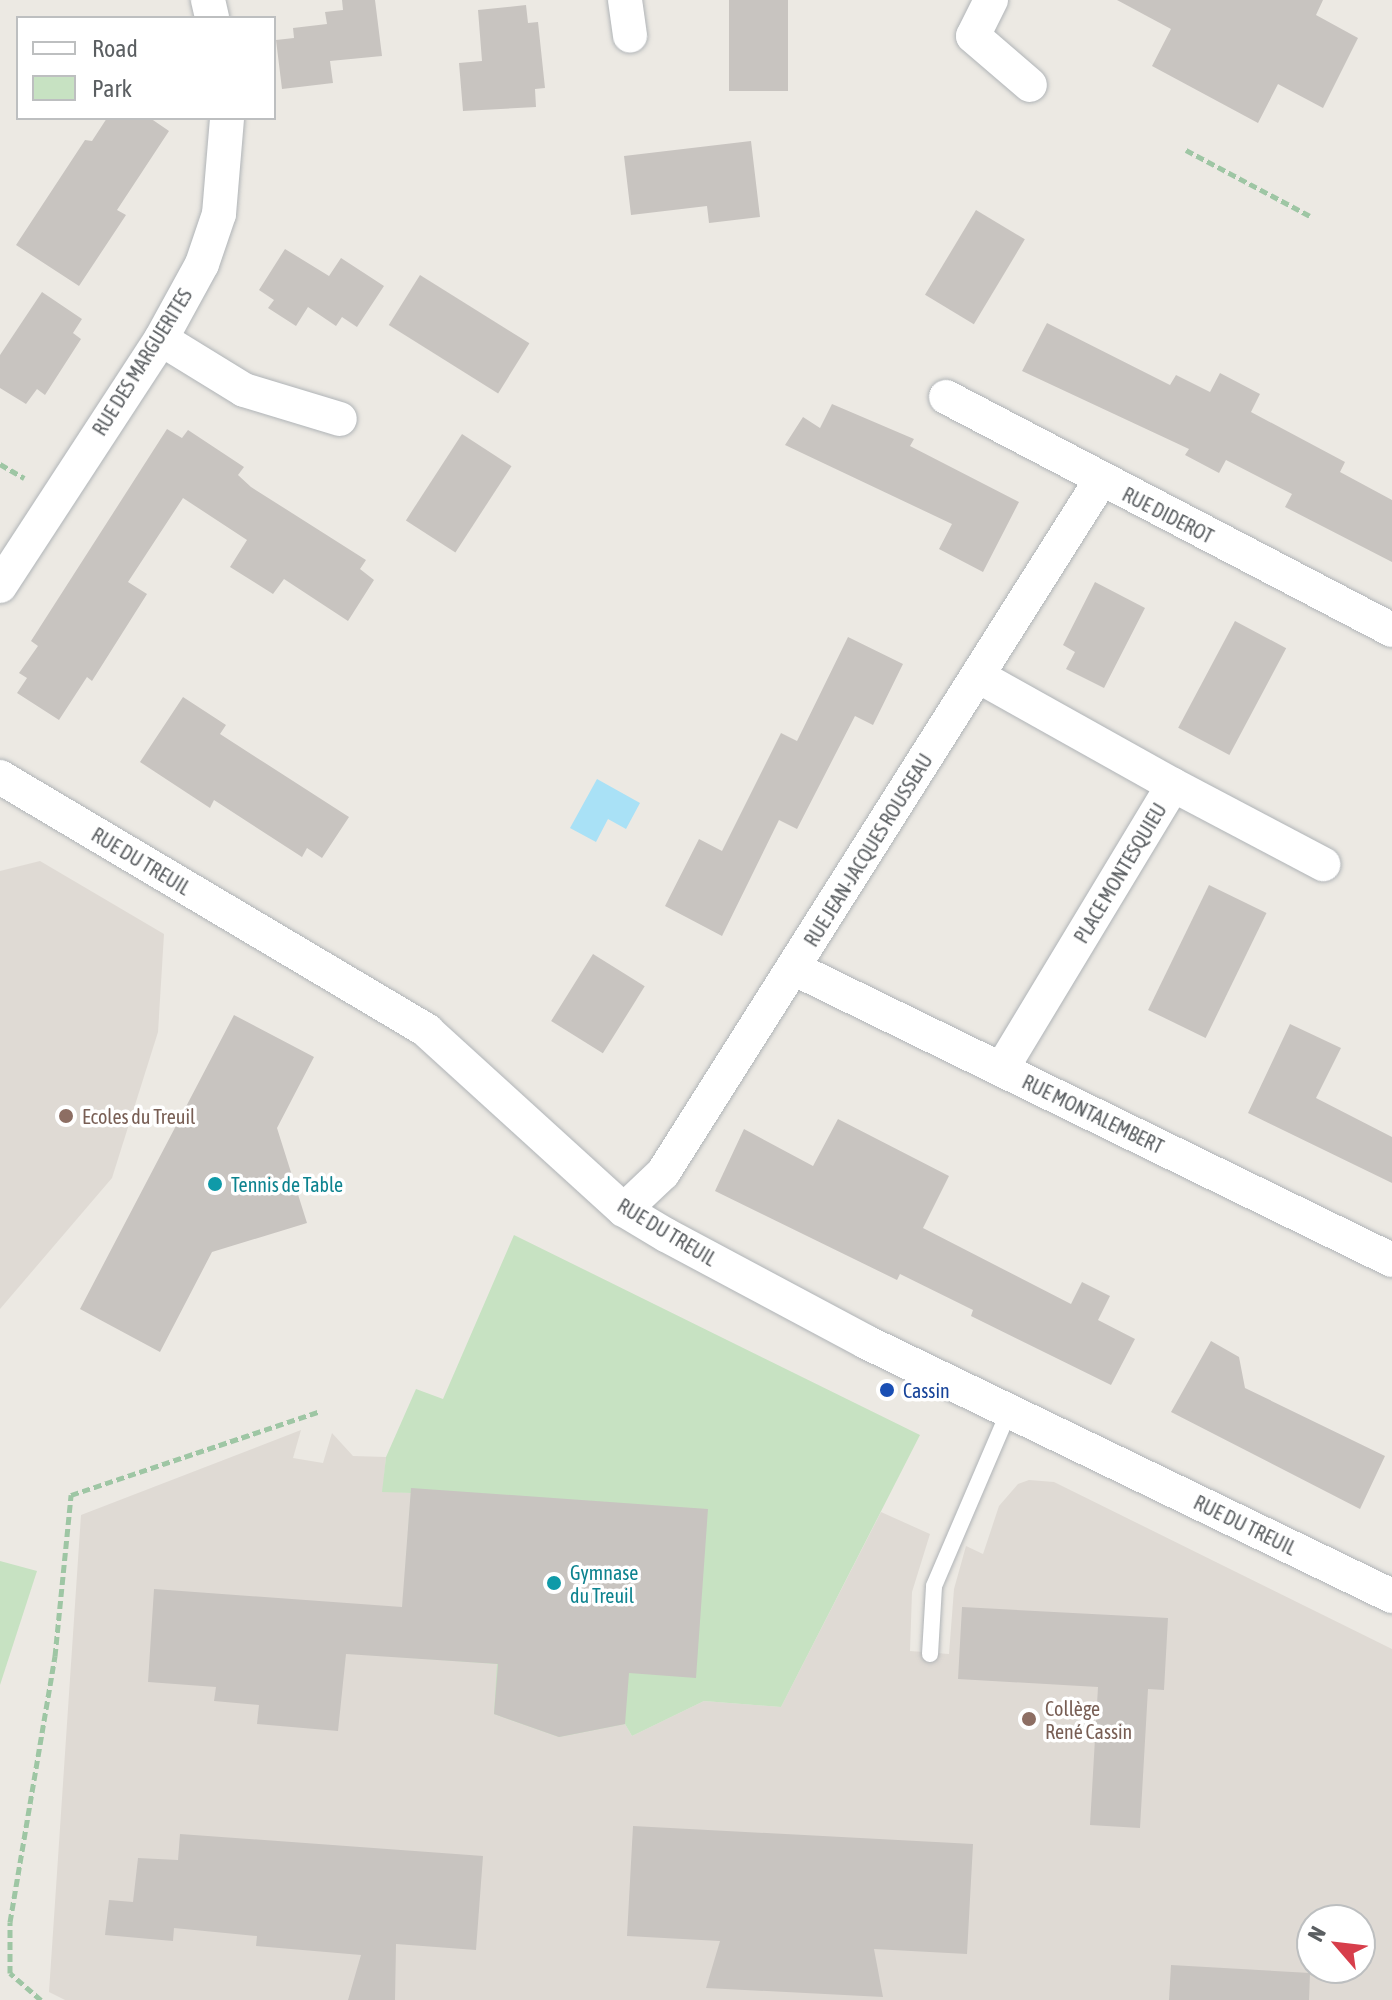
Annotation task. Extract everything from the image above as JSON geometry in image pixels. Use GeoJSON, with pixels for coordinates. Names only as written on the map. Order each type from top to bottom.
{"type":"FeatureCollection","features":[{"type":"Feature","properties":{"kind":"street"},"geometry":{"type":"LineString","coordinates":[[625,0],[630,36]]}},
{"type":"Feature","properties":{"kind":"street"},"geometry":{"type":"LineString","coordinates":[[991,0],[973,36],[1030,85]]}},
{"type":"Feature","properties":{"kind":"street","name":"RUE DES MARGUERITES"},"geometry":{"type":"LineString","coordinates":[[0,586],[161,339],[202,264],[219,214],[227,120]]}},
{"type":"Feature","properties":{"kind":"street"},"geometry":{"type":"LineString","coordinates":[[161,339],[244,390],[340,419]]}},
{"type":"Feature","properties":{"kind":"street","name":"RUE DIDEROT"},"geometry":{"type":"LineString","coordinates":[[946,397],[1392,630]]}},
{"type":"Feature","properties":{"kind":"street","name":"RUE JEAN-JACQUES ROUSSEAU"},"geometry":{"type":"LineString","coordinates":[[624,1210],[663,1173],[1101,480]]}},
{"type":"Feature","properties":{"kind":"street","name":"PLACE MONTESQUIEU"},"geometry":{"type":"LineString","coordinates":[[978,676],[1173,785],[1002,1069]]}},
{"type":"Feature","properties":{"kind":"street","name":"RUE DU TREUIL"},"geometry":{"type":"LineString","coordinates":[[0,777],[427,1031],[624,1210],[866,1342],[1392,1596]]}},
{"type":"Feature","properties":{"kind":"street"},"geometry":{"type":"LineString","coordinates":[[1173,785],[1323,864]]}},
{"type":"Feature","properties":{"kind":"street","name":"RUE MONTALEMBERT"},"geometry":{"type":"LineString","coordinates":[[793,968],[1392,1260]]}},
{"type":"Feature","properties":{"kind":"lane"},"geometry":{"type":"LineString","coordinates":[[930,1654],[934,1586],[1009,1411]]}},
{"type":"Feature","properties":{"kind":"path"},"geometry":{"type":"LineString","coordinates":[[1186,150],[1310,216]]}},
{"type":"Feature","properties":{"kind":"path"},"geometry":{"type":"LineString","coordinates":[[41,2000],[10,1973],[10,1922],[55,1656],[71,1495],[320,1411]]}},
{"type":"Feature","properties":{"kind":"shaded area","name":"Ecoles du Treuil"},"geometry":{"type":"Polygon","coordinates":[[[40,861],[164,934],[158,1032],[112,1178],[0,1309],[0,871],[40,861]]]}},
{"type":"Feature","properties":{"kind":"shaded area","name":"Collège René Cassin"},"geometry":{"type":"Polygon","coordinates":[[[301,1430],[293,1458],[323,1463],[332,1433],[353,1456],[386,1457],[383,1491],[411,1493],[399,1657],[498,1664],[625,1724],[632,1736],[704,1701],[781,1707],[881,1512],[930,1534],[912,1592],[910,1651],[949,1654],[954,1589],[966,1546],[983,1554],[999,1506],[1018,1484],[1029,1480],[1054,1482],[1392,1649],[1392,2000],[65,2000],[49,1992],[81,1515],[301,1430]]]}},
{"type":"Feature","properties":{"kind":"green space"},"geometry":{"type":"Polygon","coordinates":[[[514,1235],[920,1435],[781,1707],[704,1701],[632,1736],[625,1724],[559,1737],[494,1714],[497,1664],[399,1657],[411,1493],[382,1492],[386,1457],[416,1389],[443,1399],[514,1235]]]}},
{"type":"Feature","properties":{"kind":"green space"},"geometry":{"type":"Polygon","coordinates":[[[0,1561],[37,1571],[0,1685],[0,1561]]]}},
{"type":"Feature","properties":{"kind":"water"},"geometry":{"type":"Polygon","coordinates":[[[597,779],[640,803],[626,829],[608,819],[596,842],[570,828],[597,779]]]}},
{"type":"Feature","properties":{"kind":"building"},"geometry":{"type":"Polygon","coordinates":[[[342,0],[375,0],[382,56],[330,61],[333,83],[282,89],[276,40],[294,38],[293,28],[327,24],[325,12],[343,10],[342,0]]]}},
{"type":"Feature","properties":{"kind":"building"},"geometry":{"type":"Polygon","coordinates":[[[729,0],[788,0],[788,91],[729,91],[729,0]]]}},
{"type":"Feature","properties":{"kind":"building"},"geometry":{"type":"Polygon","coordinates":[[[1117,0],[1323,0],[1316,15],[1358,38],[1323,108],[1278,84],[1258,123],[1152,66],[1171,29],[1117,0]]]}},
{"type":"Feature","properties":{"kind":"building"},"geometry":{"type":"Polygon","coordinates":[[[526,5],[528,23],[538,22],[545,88],[535,89],[536,107],[463,111],[459,63],[482,61],[478,10],[526,5]]]}},
{"type":"Feature","properties":{"kind":"building"},"geometry":{"type":"Polygon","coordinates":[[[106,120],[153,120],[169,131],[117,210],[126,215],[79,286],[16,245],[85,140],[92,141],[106,120]]]}},
{"type":"Feature","properties":{"kind":"building"},"geometry":{"type":"Polygon","coordinates":[[[751,141],[760,217],[709,223],[707,206],[631,215],[624,156],[751,141]]]}},
{"type":"Feature","properties":{"kind":"building"},"geometry":{"type":"Polygon","coordinates":[[[976,210],[1025,239],[974,324],[925,295],[976,210]]]}},
{"type":"Feature","properties":{"kind":"building"},"geometry":{"type":"Polygon","coordinates":[[[285,249],[329,276],[341,258],[384,286],[357,327],[342,317],[336,326],[308,307],[296,326],[268,308],[274,300],[259,290],[285,249]]]}},
{"type":"Feature","properties":{"kind":"building"},"geometry":{"type":"Polygon","coordinates":[[[420,275],[529,343],[498,393],[389,325],[420,275]]]}},
{"type":"Feature","properties":{"kind":"building"},"geometry":{"type":"Polygon","coordinates":[[[42,292],[82,319],[73,333],[81,339],[45,395],[37,389],[26,404],[0,388],[0,355],[42,292]]]}},
{"type":"Feature","properties":{"kind":"building"},"geometry":{"type":"Polygon","coordinates":[[[1047,323],[1170,385],[1176,375],[1210,392],[1220,373],[1260,394],[1251,412],[1345,462],[1340,472],[1392,500],[1392,562],[1285,507],[1292,494],[1226,460],[1219,473],[1185,455],[1189,449],[1022,371],[1047,323]]]}},
{"type":"Feature","properties":{"kind":"building"},"geometry":{"type":"Polygon","coordinates":[[[832,404],[914,439],[910,446],[1019,502],[983,572],[939,549],[952,524],[785,445],[803,417],[820,428],[832,404]]]}},
{"type":"Feature","properties":{"kind":"building"},"geometry":{"type":"Polygon","coordinates":[[[167,429],[182,438],[188,430],[244,467],[238,475],[251,487],[366,560],[360,569],[374,580],[348,621],[284,579],[273,594],[230,567],[247,540],[183,498],[128,582],[147,594],[92,681],[87,677],[59,720],[17,693],[27,678],[19,673],[38,646],[31,641],[167,429]]]}},
{"type":"Feature","properties":{"kind":"building"},"geometry":{"type":"Polygon","coordinates":[[[462,434],[511,466],[455,553],[406,520],[462,434]]]}},
{"type":"Feature","properties":{"kind":"building"},"geometry":{"type":"Polygon","coordinates":[[[1095,582],[1145,608],[1104,688],[1066,669],[1075,652],[1063,645],[1095,582]]]}},
{"type":"Feature","properties":{"kind":"building"},"geometry":{"type":"Polygon","coordinates":[[[1235,621],[1286,648],[1229,755],[1178,728],[1235,621]]]}},
{"type":"Feature","properties":{"kind":"building"},"geometry":{"type":"Polygon","coordinates":[[[848,637],[903,664],[873,725],[855,716],[797,829],[779,820],[722,936],[665,906],[699,839],[722,851],[781,733],[797,741],[848,637]]]}},
{"type":"Feature","properties":{"kind":"building"},"geometry":{"type":"Polygon","coordinates":[[[183,697],[226,725],[220,734],[349,817],[322,858],[307,848],[302,857],[214,800],[210,808],[140,762],[183,697]]]}},
{"type":"Feature","properties":{"kind":"building"},"geometry":{"type":"Polygon","coordinates":[[[1209,885],[1267,913],[1206,1038],[1148,1010],[1209,885]]]}},
{"type":"Feature","properties":{"kind":"building"},"geometry":{"type":"Polygon","coordinates":[[[593,954],[645,986],[603,1053],[551,1021],[593,954]]]}},
{"type":"Feature","properties":{"kind":"building","name":"Tennis de Table"},"geometry":{"type":"Polygon","coordinates":[[[234,1015],[314,1057],[277,1128],[307,1223],[212,1252],[160,1352],[80,1309],[234,1015]]]}},
{"type":"Feature","properties":{"kind":"building"},"geometry":{"type":"Polygon","coordinates":[[[1290,1024],[1341,1048],[1316,1098],[1392,1137],[1392,1183],[1248,1113],[1290,1024]]]}},
{"type":"Feature","properties":{"kind":"building"},"geometry":{"type":"Polygon","coordinates":[[[838,1119],[949,1176],[923,1228],[1071,1304],[1082,1282],[1110,1296],[1098,1320],[1135,1339],[1111,1385],[971,1316],[973,1310],[900,1274],[897,1280],[715,1191],[744,1129],[813,1166],[838,1119]]]}},
{"type":"Feature","properties":{"kind":"building"},"geometry":{"type":"Polygon","coordinates":[[[1211,1341],[1239,1357],[1245,1388],[1385,1456],[1360,1509],[1171,1412],[1211,1341]]]}},
{"type":"Feature","properties":{"kind":"building","name":"Gymnase du Treuil"},"geometry":{"type":"Polygon","coordinates":[[[411,1488],[708,1509],[696,1678],[629,1673],[625,1724],[559,1737],[494,1714],[498,1664],[346,1654],[338,1731],[257,1724],[259,1705],[214,1701],[216,1687],[148,1682],[154,1589],[402,1607],[411,1488]]]}},
{"type":"Feature","properties":{"kind":"building"},"geometry":{"type":"Polygon","coordinates":[[[962,1607],[1168,1618],[1164,1690],[1148,1689],[1140,1828],[1090,1825],[1098,1687],[958,1679],[962,1607]]]}},
{"type":"Feature","properties":{"kind":"building"},"geometry":{"type":"Polygon","coordinates":[[[633,1826],[973,1844],[967,1954],[874,1949],[883,1997],[706,1988],[720,1941],[627,1936],[633,1826]]]}},
{"type":"Feature","properties":{"kind":"building"},"geometry":{"type":"Polygon","coordinates":[[[180,1834],[483,1856],[476,1950],[396,1944],[395,2000],[348,2000],[361,1955],[256,1946],[257,1936],[174,1928],[173,1941],[105,1935],[109,1900],[133,1902],[138,1858],[178,1860],[180,1834]]]}},
{"type":"Feature","properties":{"kind":"building"},"geometry":{"type":"Polygon","coordinates":[[[1171,1965],[1296,1972],[1296,1984],[1310,1984],[1309,2000],[1169,2000],[1171,1965]]]}},
{"type":"Feature","properties":{"kind":"place","name":"Ecoles du Treuil"},"geometry":{"type":"Point","coordinates":[66,1116]}},
{"type":"Feature","properties":{"kind":"place","name":"Tennis de Table"},"geometry":{"type":"Point","coordinates":[215,1184]}},
{"type":"Feature","properties":{"kind":"place","name":"Cassin"},"geometry":{"type":"Point","coordinates":[887,1390]}},
{"type":"Feature","properties":{"kind":"place","name":"Gymnase du Treuil"},"geometry":{"type":"Point","coordinates":[554,1583]}},
{"type":"Feature","properties":{"kind":"place","name":"Collège René Cassin"},"geometry":{"type":"Point","coordinates":[1029,1719]}}]}
